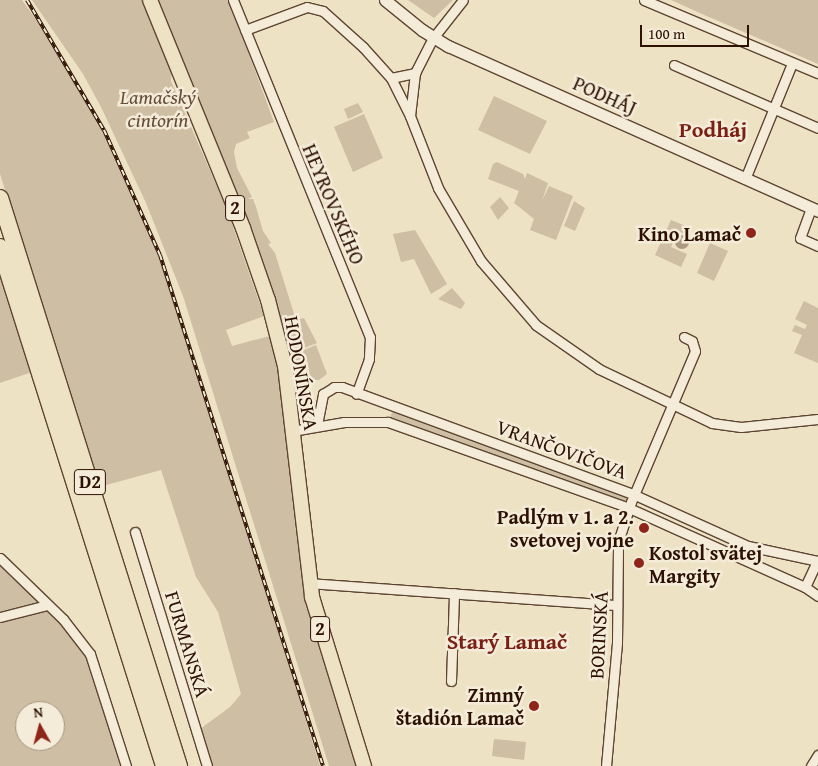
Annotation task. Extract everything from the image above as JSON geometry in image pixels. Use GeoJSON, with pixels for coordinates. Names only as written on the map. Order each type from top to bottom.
{"type":"FeatureCollection","features":[{"type":"Feature","properties":{"kind":"highway","name":"D2"},"geometry":{"type":"LineString","coordinates":[[0,198],[179,766]]}},
{"type":"Feature","properties":{"kind":"highway","name":"D2"},"geometry":{"type":"LineString","coordinates":[[0,247],[164,766]]}},
{"type":"Feature","properties":{"kind":"main road","name":"HODONÍNSKA"},"geometry":{"type":"LineString","coordinates":[[150,0],[263,282],[285,366],[309,583],[323,639],[364,766]]}},
{"type":"Feature","properties":{"kind":"street","name":"HEYROVSKÉHO"},"geometry":{"type":"LineString","coordinates":[[233,0],[370,337],[369,359],[356,394]]}},
{"type":"Feature","properties":{"kind":"street","name":"PODHÁJ"},"geometry":{"type":"LineString","coordinates":[[385,0],[433,38],[814,210]]}},
{"type":"Feature","properties":{"kind":"street"},"geometry":{"type":"LineString","coordinates":[[410,116],[415,73],[433,38],[463,0]]}},
{"type":"Feature","properties":{"kind":"street"},"geometry":{"type":"LineString","coordinates":[[644,0],[686,15],[818,73]]}},
{"type":"Feature","properties":{"kind":"street"},"geometry":{"type":"LineString","coordinates":[[245,30],[307,7],[323,11],[391,78],[410,116],[438,188],[481,261],[536,325],[599,369],[672,406],[712,423],[741,427],[818,418]]}},
{"type":"Feature","properties":{"kind":"street"},"geometry":{"type":"LineString","coordinates":[[745,179],[792,63]]}},
{"type":"Feature","properties":{"kind":"street"},"geometry":{"type":"LineString","coordinates":[[674,65],[818,128]]}},
{"type":"Feature","properties":{"kind":"street"},"geometry":{"type":"LineString","coordinates":[[391,78],[415,73]]}},
{"type":"Feature","properties":{"kind":"street"},"geometry":{"type":"LineString","coordinates":[[814,210],[800,238],[818,246]]}},
{"type":"Feature","properties":{"kind":"street","name":"BORINSKÁ"},"geometry":{"type":"LineString","coordinates":[[606,766],[617,605],[618,542],[629,508],[695,351],[692,341],[684,337]]}},
{"type":"Feature","properties":{"kind":"street","name":"VRANČOVIČOVA"},"geometry":{"type":"LineString","coordinates":[[317,425],[323,394],[329,389],[342,387],[356,394],[635,495],[748,546],[818,561]]}},
{"type":"Feature","properties":{"kind":"street","name":"VRANČOVIČOVA"},"geometry":{"type":"LineString","coordinates":[[292,431],[317,425],[388,422],[629,508],[805,587],[818,596]]}},
{"type":"Feature","properties":{"kind":"street","name":"FURMANSKÁ"},"geometry":{"type":"LineString","coordinates":[[135,532],[207,766]]}},
{"type":"Feature","properties":{"kind":"street"},"geometry":{"type":"LineString","coordinates":[[0,558],[46,604],[64,619],[90,654],[126,766]]}},
{"type":"Feature","properties":{"kind":"street"},"geometry":{"type":"LineString","coordinates":[[805,587],[818,561]]}},
{"type":"Feature","properties":{"kind":"street"},"geometry":{"type":"LineString","coordinates":[[309,583],[617,605]]}},
{"type":"Feature","properties":{"kind":"street"},"geometry":{"type":"LineString","coordinates":[[451,681],[454,593]]}},
{"type":"Feature","properties":{"kind":"street"},"geometry":{"type":"LineString","coordinates":[[0,617],[46,604]]}},
{"type":"Feature","properties":{"kind":"street"},"geometry":{"type":"LineString","coordinates":[[811,766],[818,755]]}},
{"type":"Feature","properties":{"kind":"green space"},"geometry":{"type":"Polygon","coordinates":[[[0,0],[22,0],[57,49],[94,109],[139,205],[176,299],[320,766],[212,766],[200,729],[230,707],[241,694],[218,612],[196,577],[161,470],[99,487],[0,174],[0,0]]]}},
{"type":"Feature","properties":{"kind":"green space","name":"Lamačský cintorín"},"geometry":{"type":"Polygon","coordinates":[[[32,0],[229,0],[274,122],[247,132],[250,138],[236,144],[234,152],[237,168],[252,197],[248,199],[253,199],[263,231],[271,243],[268,244],[275,253],[296,320],[304,318],[317,343],[289,354],[306,567],[364,766],[329,766],[183,296],[146,203],[101,107],[83,74],[32,0]],[[173,55],[171,81],[228,212],[264,316],[226,330],[232,346],[277,334],[173,55]]]}},
{"type":"Feature","properties":{"kind":"green space"},"geometry":{"type":"Polygon","coordinates":[[[408,0],[453,0],[434,18],[408,0]]]}},
{"type":"Feature","properties":{"kind":"green space"},"geometry":{"type":"Polygon","coordinates":[[[671,0],[818,0],[818,64],[702,14],[671,0]]]}},
{"type":"Feature","properties":{"kind":"green space"},"geometry":{"type":"Polygon","coordinates":[[[494,96],[547,121],[530,154],[478,130],[494,96]]]}},
{"type":"Feature","properties":{"kind":"green space"},"geometry":{"type":"Polygon","coordinates":[[[358,103],[363,112],[348,119],[344,109],[358,103]]]}},
{"type":"Feature","properties":{"kind":"green space"},"geometry":{"type":"Polygon","coordinates":[[[364,114],[383,158],[353,172],[334,127],[364,114]]]}},
{"type":"Feature","properties":{"kind":"green space"},"geometry":{"type":"Polygon","coordinates":[[[497,162],[523,174],[525,179],[527,173],[548,183],[542,201],[549,186],[573,196],[556,240],[530,230],[534,219],[514,203],[519,191],[488,179],[493,164],[497,162]]]}},
{"type":"Feature","properties":{"kind":"green space"},"geometry":{"type":"Polygon","coordinates":[[[500,197],[509,208],[498,220],[490,207],[500,197]]]}},
{"type":"Feature","properties":{"kind":"green space"},"geometry":{"type":"Polygon","coordinates":[[[574,201],[585,208],[575,231],[564,226],[574,201]]]}},
{"type":"Feature","properties":{"kind":"green space"},"geometry":{"type":"Polygon","coordinates":[[[671,220],[691,228],[688,235],[678,231],[671,247],[687,254],[681,267],[655,255],[671,220]]]}},
{"type":"Feature","properties":{"kind":"green space"},"geometry":{"type":"Polygon","coordinates":[[[415,230],[447,284],[431,294],[414,259],[401,262],[393,234],[415,230]]]}},
{"type":"Feature","properties":{"kind":"green space"},"geometry":{"type":"Polygon","coordinates":[[[712,238],[712,244],[728,251],[714,281],[697,273],[712,238]]]}},
{"type":"Feature","properties":{"kind":"green space"},"geometry":{"type":"Polygon","coordinates":[[[0,272],[32,372],[0,383],[0,272]]]}},
{"type":"Feature","properties":{"kind":"green space"},"geometry":{"type":"Polygon","coordinates":[[[452,288],[465,303],[461,309],[438,299],[452,288]]]}},
{"type":"Feature","properties":{"kind":"green space"},"geometry":{"type":"Polygon","coordinates":[[[804,301],[818,308],[818,363],[794,353],[802,335],[792,331],[795,325],[805,329],[807,325],[795,319],[804,301]]]}},
{"type":"Feature","properties":{"kind":"green space"},"geometry":{"type":"Polygon","coordinates":[[[316,345],[327,374],[319,380],[308,380],[295,370],[292,355],[316,345]]]}},
{"type":"Feature","properties":{"kind":"green space"},"geometry":{"type":"Polygon","coordinates":[[[394,408],[635,495],[629,508],[388,422],[394,408]]]}},
{"type":"Feature","properties":{"kind":"green space"},"geometry":{"type":"Polygon","coordinates":[[[0,558],[90,654],[126,766],[0,766],[0,558]]]}},
{"type":"Feature","properties":{"kind":"green space"},"geometry":{"type":"Polygon","coordinates":[[[494,739],[526,742],[524,760],[492,756],[494,739]]]}},
{"type":"Feature","properties":{"kind":"shaded area"},"geometry":{"type":"Polygon","coordinates":[[[682,235],[687,237],[689,242],[687,247],[682,249],[677,247],[675,242],[677,237],[682,235]]]}},
{"type":"Feature","properties":{"kind":"railway"},"geometry":{"type":"LineString","coordinates":[[27,0],[104,130],[160,255],[323,766]]}},
{"type":"Feature","properties":{"kind":"place","name":"Kino Lamač"},"geometry":{"type":"Point","coordinates":[751,233]}},
{"type":"Feature","properties":{"kind":"place","name":"Padlým v 1. a 2. svetovej vojne"},"geometry":{"type":"Point","coordinates":[644,528]}},
{"type":"Feature","properties":{"kind":"place","name":"Kostol svätej Margity"},"geometry":{"type":"Point","coordinates":[639,563]}},
{"type":"Feature","properties":{"kind":"place","name":"Zimný štadión Lamač"},"geometry":{"type":"Point","coordinates":[534,706]}},
{"type":"Feature","properties":{"kind":"district","name":"Podháj"},"geometry":{"type":"Point","coordinates":[713,130]}},
{"type":"Feature","properties":{"kind":"district","name":"Starý Lamač"},"geometry":{"type":"Point","coordinates":[507,642]}}]}
